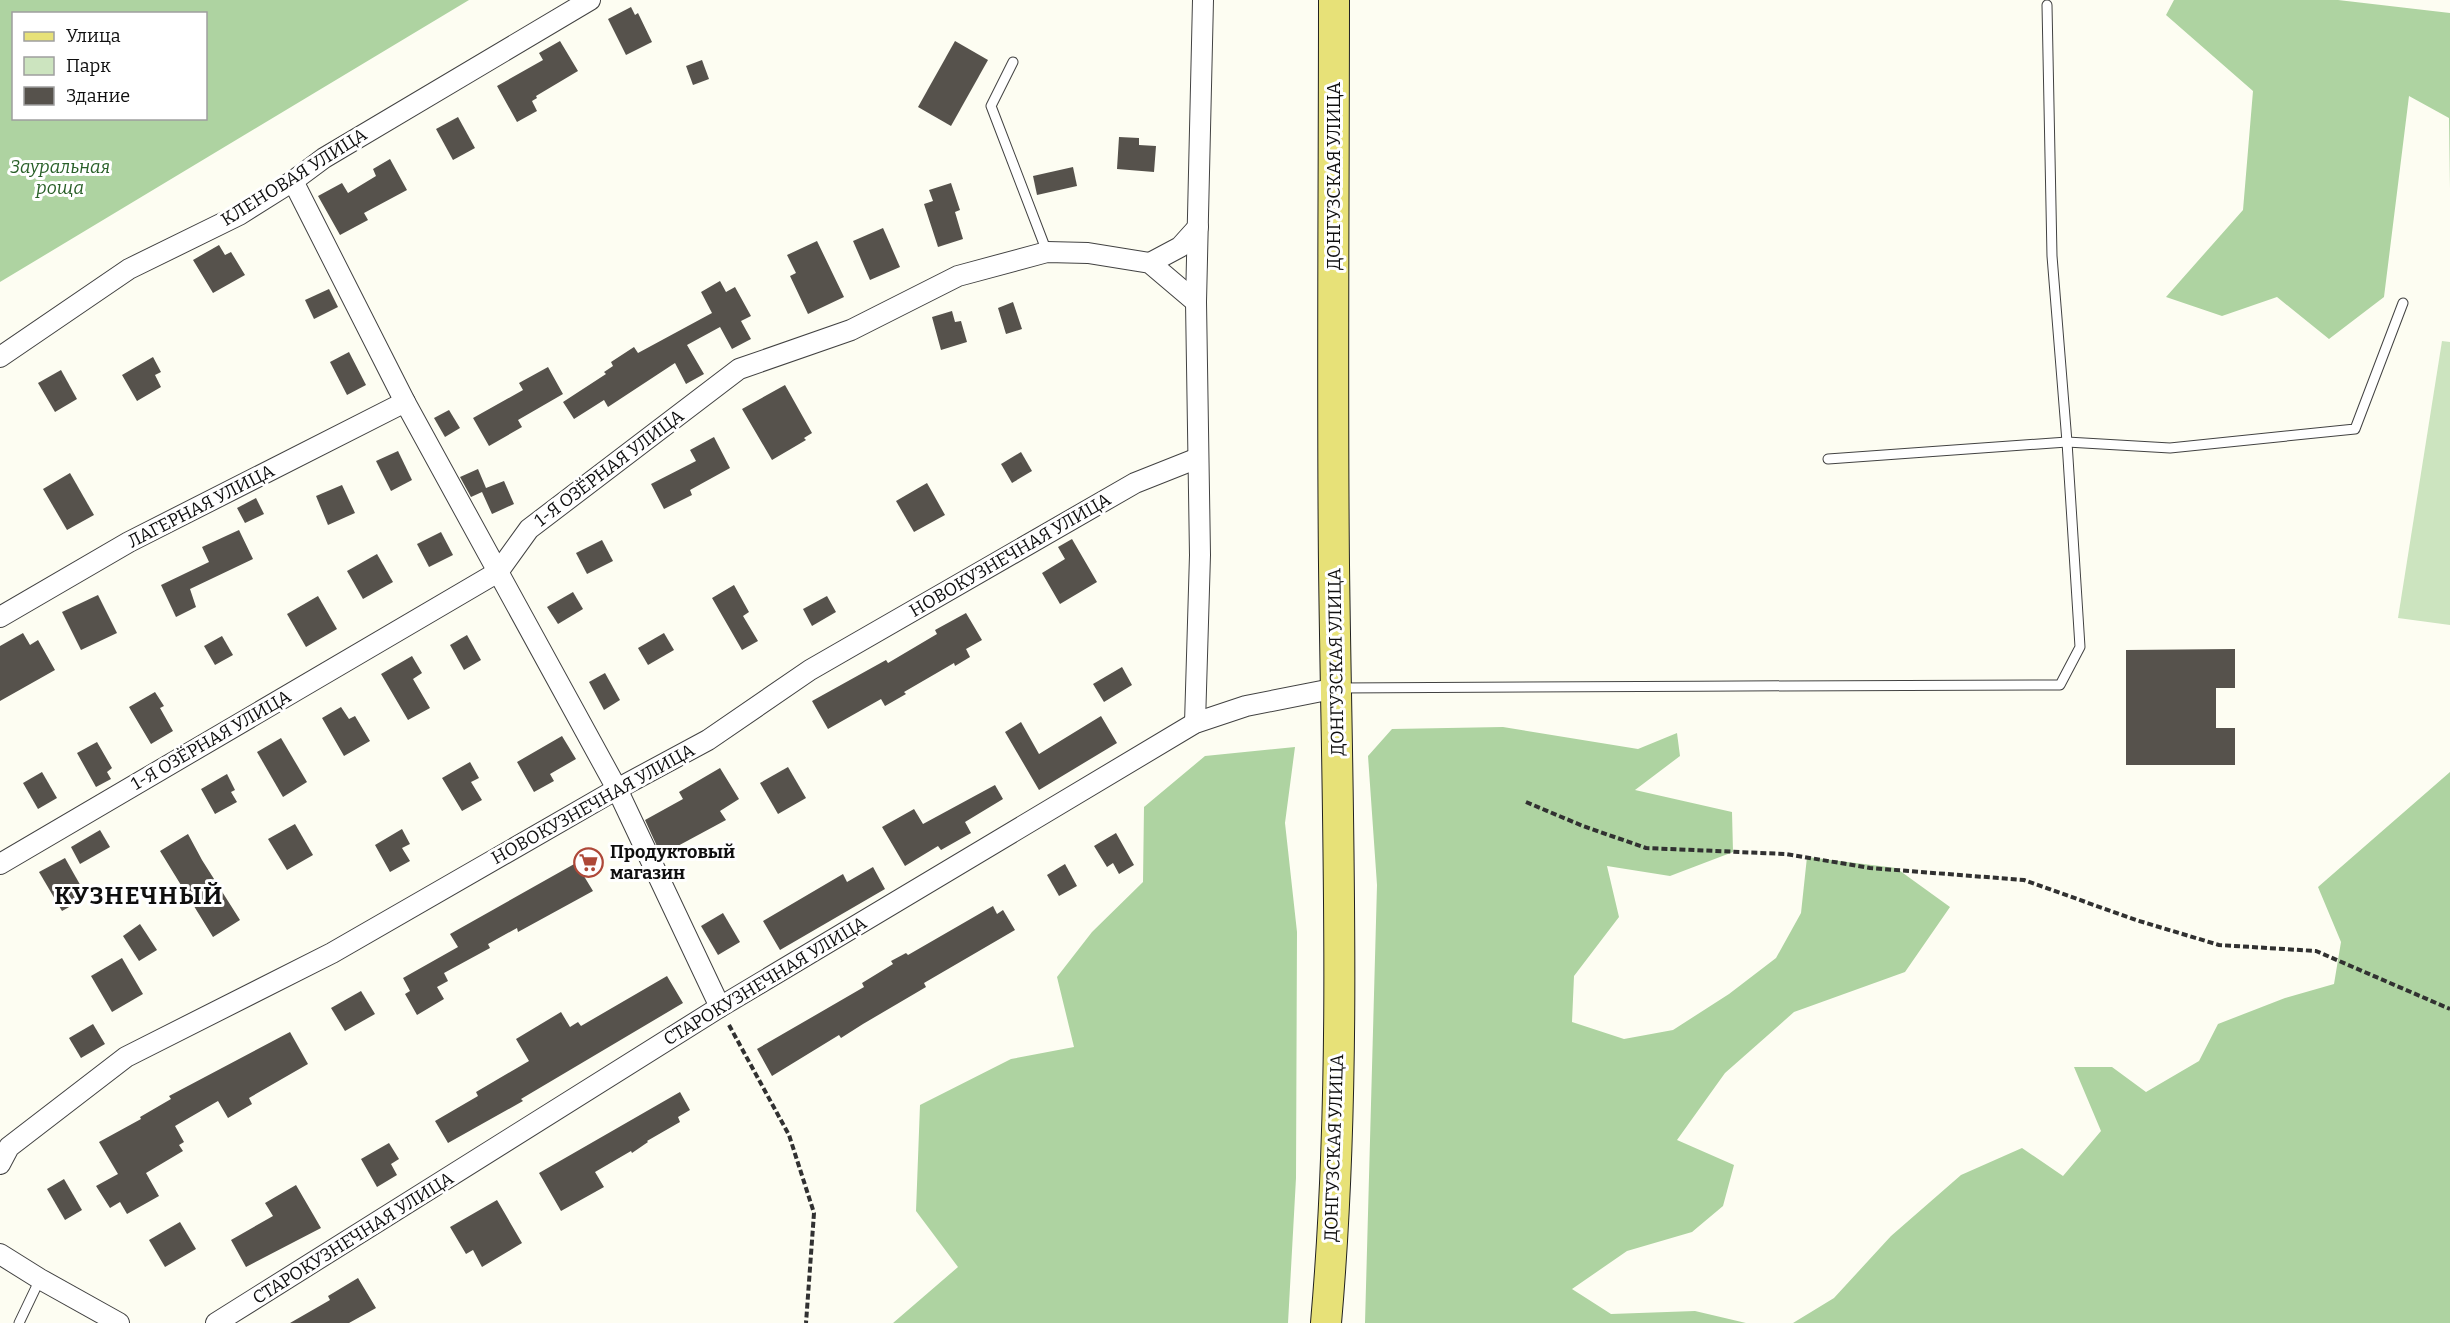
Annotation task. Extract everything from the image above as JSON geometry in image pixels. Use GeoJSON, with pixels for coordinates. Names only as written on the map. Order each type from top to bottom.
{"type":"FeatureCollection","features":[{"type":"Feature","properties":{"kind":"main road","name":"ДОНГУЗСКАЯ УЛИЦА"},"geometry":{"type":"LineString","coordinates":[[1326,1323],[1331,1260],[1337,1091],[1334,0]]}},
{"type":"Feature","properties":{"kind":"street","name":"КЛЕНОВАЯ УЛИЦА"},"geometry":{"type":"LineString","coordinates":[[0,357],[129,269],[239,215],[293,181],[324,158],[590,0]]}},
{"type":"Feature","properties":{"kind":"street"},"geometry":{"type":"LineString","coordinates":[[1195,723],[1200,555],[1196,302],[1203,0]]}},
{"type":"Feature","properties":{"kind":"street"},"geometry":{"type":"LineString","coordinates":[[293,181],[405,402],[617,789],[720,1006]]}},
{"type":"Feature","properties":{"kind":"street"},"geometry":{"type":"LineString","coordinates":[[1196,302],[1150,263],[1180,247],[1198,227]]}},
{"type":"Feature","properties":{"kind":"street","name":"1-Я ОЗЁРНАЯ УЛИЦА"},"geometry":{"type":"LineString","coordinates":[[0,864],[498,572],[529,529],[739,369],[851,330],[958,276],[1047,252],[1088,253],[1150,263]]}},
{"type":"Feature","properties":{"kind":"street","name":"ЛАГЕРНАЯ УЛИЦА"},"geometry":{"type":"LineString","coordinates":[[0,617],[129,542],[405,402]]}},
{"type":"Feature","properties":{"kind":"street","name":"НОВОКУЗНЕЧНАЯ УЛИЦА"},"geometry":{"type":"LineString","coordinates":[[0,1164],[9,1147],[126,1057],[332,953],[617,789],[708,740],[810,670],[1135,483],[1198,458]]}},
{"type":"Feature","properties":{"kind":"street","name":"СТАРОКУЗНЕЧНАЯ УЛИЦА"},"geometry":{"type":"LineString","coordinates":[[216,1323],[720,1006],[1195,723],[1246,706],[1337,688]]}},
{"type":"Feature","properties":{"kind":"street"},"geometry":{"type":"LineString","coordinates":[[0,1254],[119,1323]]}},
{"type":"Feature","properties":{"kind":"lane"},"geometry":{"type":"LineString","coordinates":[[1337,688],[2060,685],[2080,647],[2052,256],[2047,5]]}},
{"type":"Feature","properties":{"kind":"lane"},"geometry":{"type":"LineString","coordinates":[[1013,62],[991,106],[1047,252]]}},
{"type":"Feature","properties":{"kind":"lane"},"geometry":{"type":"LineString","coordinates":[[1828,459],[2067,442],[2170,448],[2355,429],[2403,303]]}},
{"type":"Feature","properties":{"kind":"lane"},"geometry":{"type":"LineString","coordinates":[[20,1323],[40,1279]]}},
{"type":"Feature","properties":{"kind":"path"},"geometry":{"type":"LineString","coordinates":[[1526,802],[1582,826],[1646,848],[1786,854],[1870,868],[2024,880],[2136,920],[2219,945],[2316,951],[2450,1009]]}},
{"type":"Feature","properties":{"kind":"path"},"geometry":{"type":"LineString","coordinates":[[720,1006],[747,1061],[789,1135],[814,1214],[806,1323]]}},
{"type":"Feature","properties":{"kind":"green space","name":"Зауральная роща"},"geometry":{"type":"Polygon","coordinates":[[[0,0],[469,0],[0,282],[0,0]]]}},
{"type":"Feature","properties":{"kind":"green space"},"geometry":{"type":"Polygon","coordinates":[[[2174,0],[2338,0],[2450,13],[2450,189],[2449,118],[2409,96],[2384,297],[2329,339],[2277,297],[2222,316],[2166,297],[2243,210],[2253,91],[2166,15],[2174,0]]]}},
{"type":"Feature","properties":{"kind":"green space"},"geometry":{"type":"Polygon","coordinates":[[[2442,341],[2450,342],[2450,625],[2398,618],[2442,341]]]}},
{"type":"Feature","properties":{"kind":"green space"},"geometry":{"type":"Polygon","coordinates":[[[1503,727],[1638,749],[1677,733],[1680,756],[1635,790],[1732,812],[1733,852],[1670,876],[1607,866],[1619,917],[1574,976],[1572,1022],[1624,1039],[1673,1030],[1729,994],[1776,958],[1801,913],[1807,857],[1896,868],[1950,907],[1905,972],[1794,1012],[1725,1073],[1677,1140],[1734,1165],[1723,1206],[1692,1232],[1627,1251],[1572,1289],[1611,1314],[1695,1311],[1746,1323],[1365,1323],[1377,885],[1368,756],[1392,729],[1503,727]]]}},
{"type":"Feature","properties":{"kind":"green space"},"geometry":{"type":"Polygon","coordinates":[[[1295,747],[1285,823],[1297,932],[1296,1178],[1288,1323],[893,1323],[958,1267],[916,1211],[920,1105],[1011,1059],[1074,1047],[1057,977],[1092,932],[1143,882],[1144,807],[1205,756],[1295,747]]]}},
{"type":"Feature","properties":{"kind":"green space"},"geometry":{"type":"Polygon","coordinates":[[[2450,772],[2450,1323],[1793,1323],[1834,1298],[1891,1236],[1961,1175],[2022,1148],[2063,1176],[2101,1131],[2074,1067],[2112,1067],[2146,1092],[2199,1061],[2218,1024],[2285,998],[2334,984],[2341,942],[2318,887],[2450,772]]]}},
{"type":"Feature","properties":{"kind":"building"},"geometry":{"type":"Polygon","coordinates":[[[631,7],[635,15],[638,13],[652,42],[626,55],[608,19],[631,7]]]}},
{"type":"Feature","properties":{"kind":"building"},"geometry":{"type":"Polygon","coordinates":[[[560,41],[578,71],[536,96],[537,98],[532,101],[537,111],[517,122],[497,86],[543,60],[539,53],[560,41]]]}},
{"type":"Feature","properties":{"kind":"building"},"geometry":{"type":"Polygon","coordinates":[[[955,41],[988,60],[951,126],[918,107],[955,41]]]}},
{"type":"Feature","properties":{"kind":"building"},"geometry":{"type":"Polygon","coordinates":[[[702,60],[709,79],[693,85],[686,66],[702,60]]]}},
{"type":"Feature","properties":{"kind":"building"},"geometry":{"type":"Polygon","coordinates":[[[458,117],[475,148],[453,160],[436,129],[458,117]]]}},
{"type":"Feature","properties":{"kind":"building"},"geometry":{"type":"Polygon","coordinates":[[[1119,137],[1139,138],[1139,145],[1156,146],[1154,172],[1117,169],[1119,137]]]}},
{"type":"Feature","properties":{"kind":"building"},"geometry":{"type":"Polygon","coordinates":[[[390,159],[407,190],[364,213],[368,220],[340,235],[318,196],[342,183],[348,193],[376,176],[373,169],[390,159]]]}},
{"type":"Feature","properties":{"kind":"building"},"geometry":{"type":"Polygon","coordinates":[[[1073,167],[1077,186],[1037,195],[1033,176],[1073,167]]]}},
{"type":"Feature","properties":{"kind":"building"},"geometry":{"type":"Polygon","coordinates":[[[951,183],[960,210],[955,212],[963,239],[938,247],[924,204],[933,201],[929,190],[951,183]]]}},
{"type":"Feature","properties":{"kind":"building"},"geometry":{"type":"Polygon","coordinates":[[[883,228],[900,267],[870,280],[853,241],[883,228]]]}},
{"type":"Feature","properties":{"kind":"building"},"geometry":{"type":"Polygon","coordinates":[[[817,241],[844,297],[808,314],[790,276],[796,273],[787,255],[817,241]]]}},
{"type":"Feature","properties":{"kind":"building"},"geometry":{"type":"Polygon","coordinates":[[[219,245],[225,255],[231,252],[245,275],[213,293],[193,260],[219,245]]]}},
{"type":"Feature","properties":{"kind":"building"},"geometry":{"type":"Polygon","coordinates":[[[720,281],[726,292],[735,287],[751,316],[741,321],[751,339],[732,349],[720,327],[687,345],[704,374],[686,384],[675,363],[608,407],[604,400],[574,419],[563,402],[606,374],[604,372],[613,366],[611,362],[634,347],[638,353],[712,313],[701,292],[720,281]]]}},
{"type":"Feature","properties":{"kind":"building"},"geometry":{"type":"Polygon","coordinates":[[[329,289],[338,307],[314,319],[305,300],[329,289]]]}},
{"type":"Feature","properties":{"kind":"building"},"geometry":{"type":"Polygon","coordinates":[[[1013,302],[1022,329],[1006,334],[998,308],[1013,302]]]}},
{"type":"Feature","properties":{"kind":"building"},"geometry":{"type":"Polygon","coordinates":[[[952,311],[955,322],[961,321],[967,342],[941,350],[932,317],[952,311]]]}},
{"type":"Feature","properties":{"kind":"building"},"geometry":{"type":"Polygon","coordinates":[[[349,352],[366,385],[347,395],[330,362],[349,352]]]}},
{"type":"Feature","properties":{"kind":"building"},"geometry":{"type":"Polygon","coordinates":[[[153,357],[161,372],[155,375],[161,387],[137,401],[122,375],[153,357]]]}},
{"type":"Feature","properties":{"kind":"building"},"geometry":{"type":"Polygon","coordinates":[[[548,367],[563,394],[518,420],[522,427],[489,446],[473,418],[523,390],[519,383],[548,367]]]}},
{"type":"Feature","properties":{"kind":"building"},"geometry":{"type":"Polygon","coordinates":[[[61,370],[77,399],[55,412],[38,383],[61,370]]]}},
{"type":"Feature","properties":{"kind":"building"},"geometry":{"type":"Polygon","coordinates":[[[785,385],[812,433],[804,438],[806,440],[772,460],[742,409],[785,385]]]}},
{"type":"Feature","properties":{"kind":"building"},"geometry":{"type":"Polygon","coordinates":[[[449,410],[460,428],[445,437],[434,418],[449,410]]]}},
{"type":"Feature","properties":{"kind":"building"},"geometry":{"type":"Polygon","coordinates":[[[714,437],[730,468],[690,490],[692,495],[664,509],[651,484],[696,461],[690,450],[714,437]]]}},
{"type":"Feature","properties":{"kind":"building"},"geometry":{"type":"Polygon","coordinates":[[[398,451],[412,480],[391,491],[376,461],[398,451]]]}},
{"type":"Feature","properties":{"kind":"building"},"geometry":{"type":"Polygon","coordinates":[[[1021,452],[1032,471],[1012,483],[1001,464],[1021,452]]]}},
{"type":"Feature","properties":{"kind":"building"},"geometry":{"type":"Polygon","coordinates":[[[478,469],[486,488],[504,481],[514,504],[492,514],[482,492],[471,497],[460,477],[478,469]]]}},
{"type":"Feature","properties":{"kind":"building"},"geometry":{"type":"Polygon","coordinates":[[[70,473],[94,515],[67,530],[43,489],[70,473]]]}},
{"type":"Feature","properties":{"kind":"building"},"geometry":{"type":"Polygon","coordinates":[[[927,483],[945,515],[914,532],[896,501],[927,483]]]}},
{"type":"Feature","properties":{"kind":"building"},"geometry":{"type":"Polygon","coordinates":[[[342,485],[355,513],[328,525],[316,496],[342,485]]]}},
{"type":"Feature","properties":{"kind":"building"},"geometry":{"type":"Polygon","coordinates":[[[256,498],[264,514],[245,523],[237,508],[256,498]]]}},
{"type":"Feature","properties":{"kind":"building"},"geometry":{"type":"Polygon","coordinates":[[[239,530],[253,559],[190,589],[196,607],[176,617],[161,585],[209,562],[202,547],[239,530]]]}},
{"type":"Feature","properties":{"kind":"building"},"geometry":{"type":"Polygon","coordinates":[[[441,532],[453,555],[429,567],[417,544],[441,532]]]}},
{"type":"Feature","properties":{"kind":"building"},"geometry":{"type":"Polygon","coordinates":[[[1072,539],[1097,582],[1060,604],[1042,573],[1065,559],[1058,547],[1072,539]]]}},
{"type":"Feature","properties":{"kind":"building"},"geometry":{"type":"Polygon","coordinates":[[[602,540],[613,561],[587,574],[576,553],[602,540]]]}},
{"type":"Feature","properties":{"kind":"building"},"geometry":{"type":"Polygon","coordinates":[[[377,554],[393,582],[363,599],[347,571],[377,554]]]}},
{"type":"Feature","properties":{"kind":"building"},"geometry":{"type":"Polygon","coordinates":[[[734,585],[749,612],[743,616],[758,641],[742,650],[712,598],[734,585]]]}},
{"type":"Feature","properties":{"kind":"building"},"geometry":{"type":"Polygon","coordinates":[[[573,592],[583,609],[558,624],[547,607],[573,592]]]}},
{"type":"Feature","properties":{"kind":"building"},"geometry":{"type":"Polygon","coordinates":[[[98,595],[117,633],[81,650],[62,612],[98,595]]]}},
{"type":"Feature","properties":{"kind":"building"},"geometry":{"type":"Polygon","coordinates":[[[318,596],[337,629],[306,647],[287,614],[318,596]]]}},
{"type":"Feature","properties":{"kind":"building"},"geometry":{"type":"Polygon","coordinates":[[[827,596],[836,612],[812,626],[803,609],[827,596]]]}},
{"type":"Feature","properties":{"kind":"building"},"geometry":{"type":"Polygon","coordinates":[[[966,613],[982,640],[966,649],[970,657],[955,666],[954,663],[904,692],[906,694],[885,706],[881,699],[828,729],[812,701],[886,660],[888,663],[937,634],[935,630],[966,613]]]}},
{"type":"Feature","properties":{"kind":"building"},"geometry":{"type":"Polygon","coordinates":[[[23,633],[30,645],[38,640],[55,670],[0,701],[0,646],[23,633]]]}},
{"type":"Feature","properties":{"kind":"building"},"geometry":{"type":"Polygon","coordinates":[[[664,633],[674,650],[648,665],[638,648],[664,633]]]}},
{"type":"Feature","properties":{"kind":"building"},"geometry":{"type":"Polygon","coordinates":[[[467,635],[481,660],[464,670],[450,645],[467,635]]]}},
{"type":"Feature","properties":{"kind":"building"},"geometry":{"type":"Polygon","coordinates":[[[222,636],[233,655],[215,665],[204,646],[222,636]]]}},
{"type":"Feature","properties":{"kind":"building"},"geometry":{"type":"Polygon","coordinates":[[[2235,649],[2235,688],[2216,688],[2216,728],[2235,728],[2235,765],[2126,765],[2126,650],[2235,649]]]}},
{"type":"Feature","properties":{"kind":"building"},"geometry":{"type":"Polygon","coordinates":[[[412,656],[422,673],[413,679],[430,708],[408,720],[381,674],[412,656]]]}},
{"type":"Feature","properties":{"kind":"building"},"geometry":{"type":"Polygon","coordinates":[[[1122,667],[1132,685],[1104,702],[1093,684],[1122,667]]]}},
{"type":"Feature","properties":{"kind":"building"},"geometry":{"type":"Polygon","coordinates":[[[605,673],[620,700],[604,710],[589,682],[605,673]]]}},
{"type":"Feature","properties":{"kind":"building"},"geometry":{"type":"Polygon","coordinates":[[[155,692],[164,706],[160,708],[173,731],[151,744],[129,707],[155,692]]]}},
{"type":"Feature","properties":{"kind":"building"},"geometry":{"type":"Polygon","coordinates":[[[341,707],[349,719],[355,716],[370,741],[344,756],[322,718],[341,707]]]}},
{"type":"Feature","properties":{"kind":"building"},"geometry":{"type":"Polygon","coordinates":[[[1101,716],[1117,743],[1039,790],[1005,732],[1021,722],[1039,754],[1101,716]]]}},
{"type":"Feature","properties":{"kind":"building"},"geometry":{"type":"Polygon","coordinates":[[[562,736],[576,759],[550,774],[554,781],[534,792],[517,762],[562,736]]]}},
{"type":"Feature","properties":{"kind":"building"},"geometry":{"type":"Polygon","coordinates":[[[281,738],[307,782],[283,797],[257,752],[281,738]]]}},
{"type":"Feature","properties":{"kind":"building"},"geometry":{"type":"Polygon","coordinates":[[[97,742],[112,768],[107,772],[111,779],[96,787],[77,753],[97,742]]]}},
{"type":"Feature","properties":{"kind":"building"},"geometry":{"type":"Polygon","coordinates":[[[470,762],[479,778],[471,782],[482,800],[462,811],[442,778],[470,762]]]}},
{"type":"Feature","properties":{"kind":"building"},"geometry":{"type":"Polygon","coordinates":[[[788,767],[806,798],[778,814],[760,783],[788,767]]]}},
{"type":"Feature","properties":{"kind":"building"},"geometry":{"type":"Polygon","coordinates":[[[720,768],[739,799],[720,811],[726,820],[661,855],[645,820],[683,799],[679,792],[720,768]]]}},
{"type":"Feature","properties":{"kind":"building"},"geometry":{"type":"Polygon","coordinates":[[[42,772],[57,798],[38,809],[23,783],[42,772]]]}},
{"type":"Feature","properties":{"kind":"building"},"geometry":{"type":"Polygon","coordinates":[[[227,774],[235,790],[231,792],[237,802],[215,814],[201,789],[227,774]]]}},
{"type":"Feature","properties":{"kind":"building"},"geometry":{"type":"Polygon","coordinates":[[[995,785],[1003,799],[965,822],[971,833],[941,850],[938,846],[905,866],[882,827],[914,809],[923,824],[995,785]]]}},
{"type":"Feature","properties":{"kind":"building"},"geometry":{"type":"Polygon","coordinates":[[[295,824],[313,855],[287,870],[268,839],[295,824]]]}},
{"type":"Feature","properties":{"kind":"building"},"geometry":{"type":"Polygon","coordinates":[[[402,829],[410,844],[402,848],[410,861],[390,872],[375,845],[402,829]]]}},
{"type":"Feature","properties":{"kind":"building"},"geometry":{"type":"Polygon","coordinates":[[[100,830],[110,847],[80,864],[71,847],[100,830]]]}},
{"type":"Feature","properties":{"kind":"building"},"geometry":{"type":"Polygon","coordinates":[[[1116,833],[1134,865],[1119,874],[1113,863],[1107,867],[1094,846],[1116,833]]]}},
{"type":"Feature","properties":{"kind":"building"},"geometry":{"type":"Polygon","coordinates":[[[188,834],[240,920],[213,937],[160,851],[188,834]]]}},
{"type":"Feature","properties":{"kind":"building"},"geometry":{"type":"Polygon","coordinates":[[[65,858],[87,897],[62,911],[39,872],[65,858]]]}},
{"type":"Feature","properties":{"kind":"building"},"geometry":{"type":"Polygon","coordinates":[[[576,863],[593,891],[518,932],[517,928],[488,944],[490,948],[444,973],[448,981],[437,987],[444,999],[417,1015],[405,994],[410,991],[403,978],[458,947],[450,934],[576,863]]]}},
{"type":"Feature","properties":{"kind":"building"},"geometry":{"type":"Polygon","coordinates":[[[1065,864],[1077,886],[1059,896],[1047,875],[1065,864]]]}},
{"type":"Feature","properties":{"kind":"building"},"geometry":{"type":"Polygon","coordinates":[[[873,867],[885,889],[780,950],[763,921],[843,874],[847,882],[873,867]]]}},
{"type":"Feature","properties":{"kind":"building"},"geometry":{"type":"Polygon","coordinates":[[[993,906],[997,914],[1003,910],[1015,930],[924,983],[926,987],[841,1038],[839,1035],[772,1076],[757,1049],[864,987],[862,983],[893,964],[891,961],[906,953],[908,955],[993,906]]]}},
{"type":"Feature","properties":{"kind":"building"},"geometry":{"type":"Polygon","coordinates":[[[723,913],[740,942],[718,955],[701,926],[723,913]]]}},
{"type":"Feature","properties":{"kind":"building"},"geometry":{"type":"Polygon","coordinates":[[[140,924],[157,950],[139,961],[123,936],[140,924]]]}},
{"type":"Feature","properties":{"kind":"building"},"geometry":{"type":"Polygon","coordinates":[[[122,958],[143,994],[112,1012],[91,976],[122,958]]]}},
{"type":"Feature","properties":{"kind":"building"},"geometry":{"type":"Polygon","coordinates":[[[667,976],[683,1003],[521,1099],[523,1101],[448,1143],[435,1121],[478,1096],[476,1092],[529,1061],[516,1039],[561,1012],[570,1027],[578,1022],[581,1026],[667,976]]]}},
{"type":"Feature","properties":{"kind":"building"},"geometry":{"type":"Polygon","coordinates":[[[361,991],[375,1014],[345,1031],[331,1008],[361,991]]]}},
{"type":"Feature","properties":{"kind":"building"},"geometry":{"type":"Polygon","coordinates":[[[93,1024],[105,1044],[81,1058],[69,1038],[93,1024]]]}},
{"type":"Feature","properties":{"kind":"building"},"geometry":{"type":"Polygon","coordinates":[[[290,1032],[308,1064],[249,1098],[252,1104],[228,1118],[218,1101],[175,1126],[184,1142],[179,1145],[183,1151],[146,1173],[159,1196],[127,1214],[120,1202],[110,1208],[96,1186],[118,1174],[99,1142],[141,1119],[140,1117],[171,1099],[169,1096],[290,1032]]]}},
{"type":"Feature","properties":{"kind":"building"},"geometry":{"type":"Polygon","coordinates":[[[680,1092],[690,1110],[678,1117],[680,1122],[647,1141],[632,1153],[631,1151],[595,1172],[604,1187],[561,1211],[539,1173],[680,1092]]]}},
{"type":"Feature","properties":{"kind":"building"},"geometry":{"type":"Polygon","coordinates":[[[389,1143],[399,1159],[391,1164],[397,1175],[377,1187],[361,1159],[389,1143]]]}},
{"type":"Feature","properties":{"kind":"building"},"geometry":{"type":"Polygon","coordinates":[[[64,1179],[82,1210],[65,1220],[47,1189],[64,1179]]]}},
{"type":"Feature","properties":{"kind":"building"},"geometry":{"type":"Polygon","coordinates":[[[296,1185],[321,1228],[246,1267],[231,1240],[273,1216],[265,1203],[296,1185]]]}},
{"type":"Feature","properties":{"kind":"building"},"geometry":{"type":"Polygon","coordinates":[[[497,1200],[522,1243],[482,1267],[473,1250],[466,1254],[450,1227],[497,1200]]]}},
{"type":"Feature","properties":{"kind":"building"},"geometry":{"type":"Polygon","coordinates":[[[180,1222],[196,1249],[165,1267],[149,1240],[180,1222]]]}},
{"type":"Feature","properties":{"kind":"building"},"geometry":{"type":"Polygon","coordinates":[[[358,1278],[376,1308],[349,1323],[290,1323],[330,1300],[328,1296],[358,1278]]]}},
{"type":"Feature","properties":{"kind":"place","name":"Продуктовый магазин"},"geometry":{"type":"Point","coordinates":[589,862]}},
{"type":"Feature","properties":{"kind":"district","name":"КУЗНЕЧНЫЙ"},"geometry":{"type":"Point","coordinates":[139,896]}}]}
